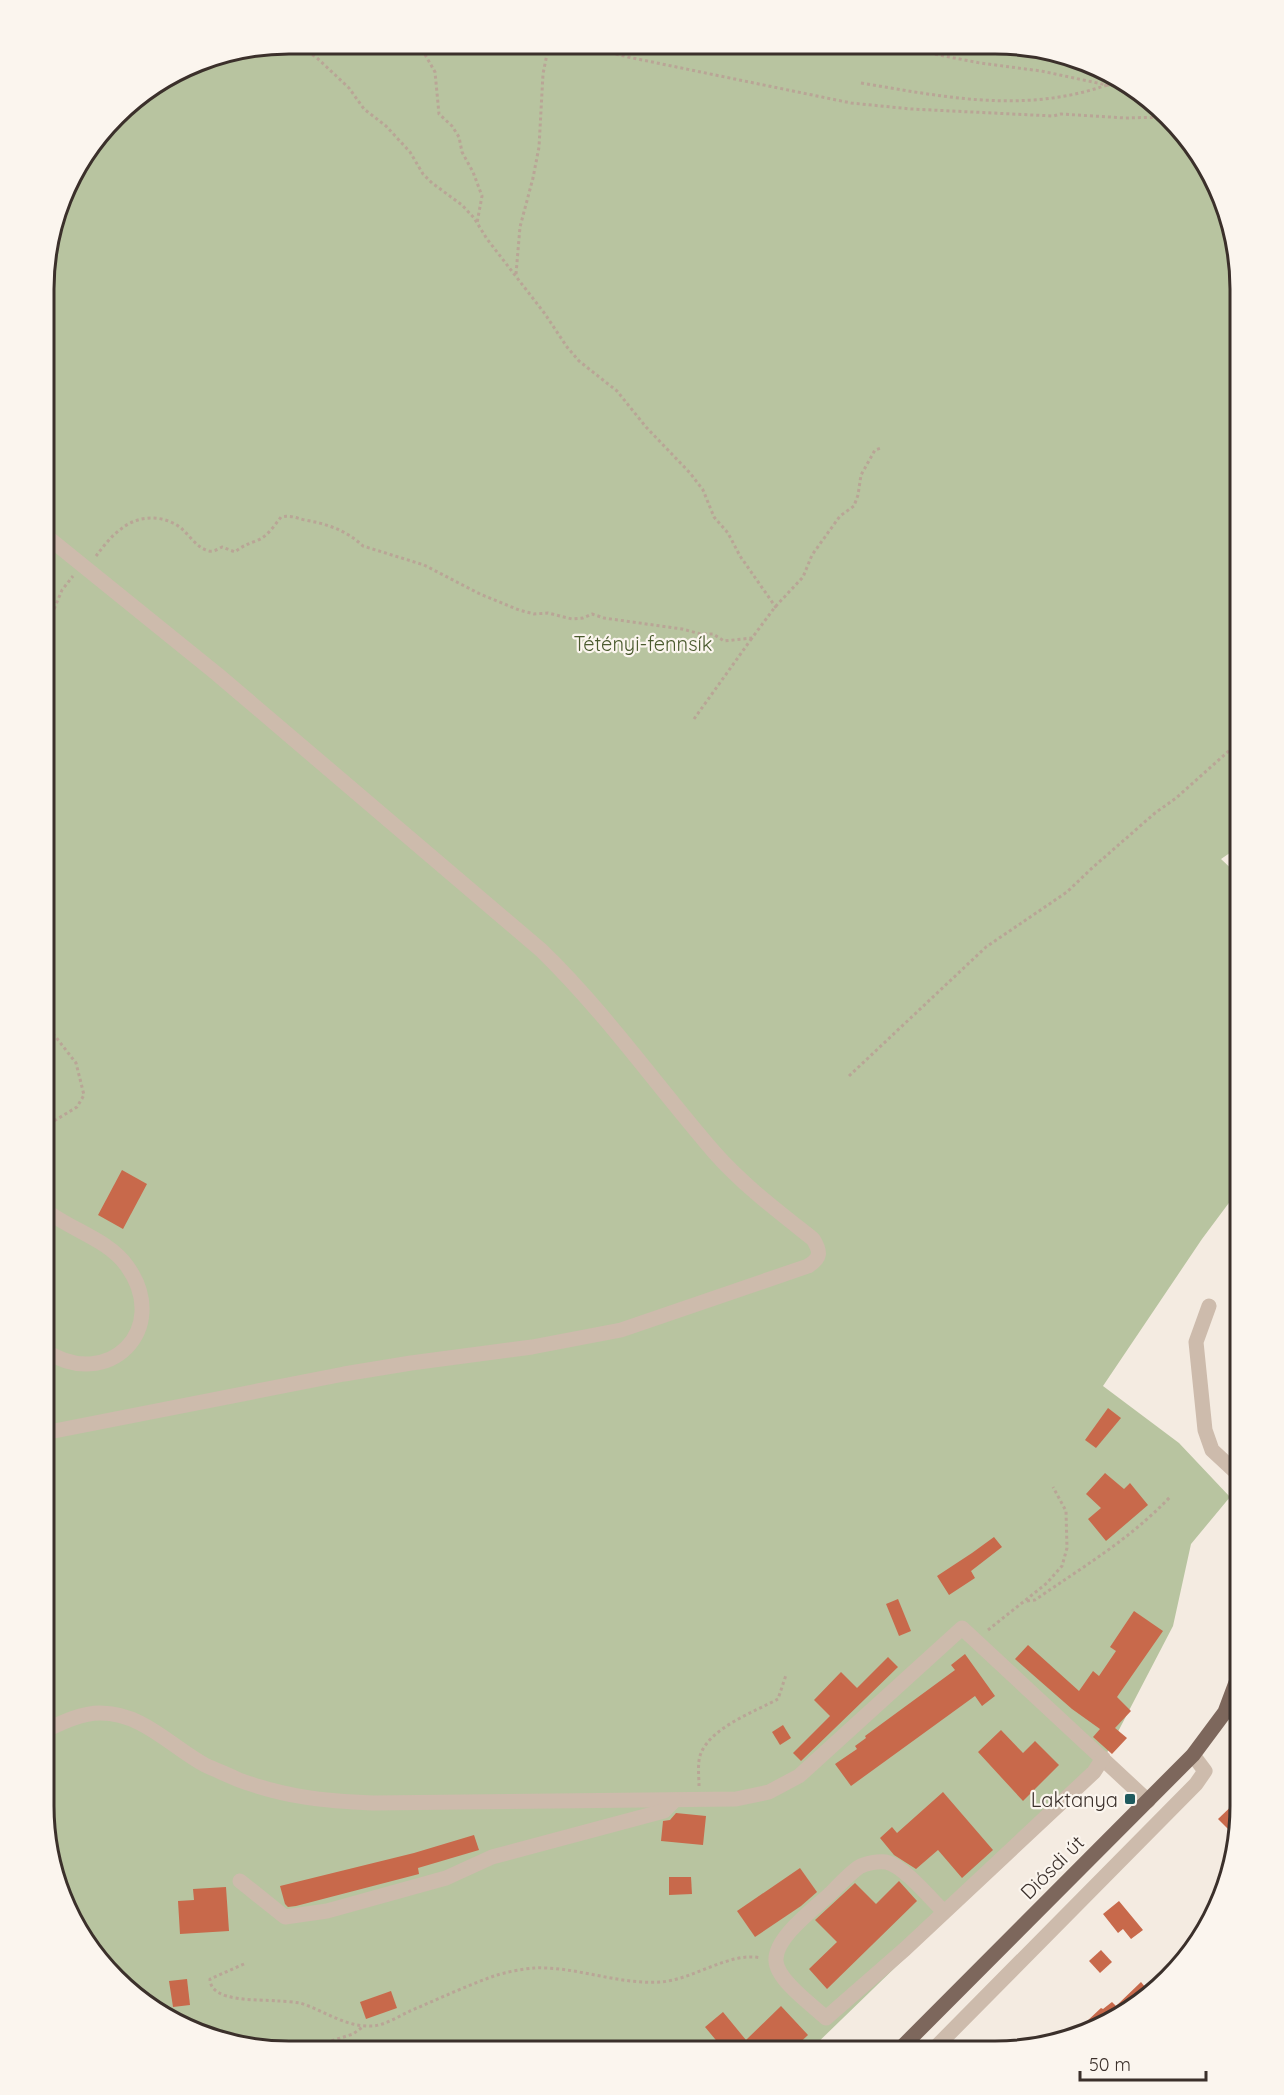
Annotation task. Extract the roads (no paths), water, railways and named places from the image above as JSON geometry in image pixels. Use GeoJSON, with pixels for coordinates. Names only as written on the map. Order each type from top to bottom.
{"type":"FeatureCollection","features":[{"type":"Feature","properties":{"kind":"main road","name":"Diósdi út"},"geometry":{"type":"LineString","coordinates":[[908,2041],[1193,1755],[1225,1712],[1230,1699]]}},
{"type":"Feature","properties":{"kind":"street"},"geometry":{"type":"LineString","coordinates":[[54,542],[217,674],[541,950],[576,984],[714,1152],[747,1186],[813,1239],[819,1248],[820,1255],[808,1266],[621,1330],[532,1347],[344,1374],[54,1431]]}},
{"type":"Feature","properties":{"kind":"street"},"geometry":{"type":"LineString","coordinates":[[54,1215],[106,1246],[126,1264],[136,1281],[142,1300],[142,1318],[137,1334],[128,1348],[106,1362],[90,1365],[75,1364],[54,1357]]}},
{"type":"Feature","properties":{"kind":"street"},"geometry":{"type":"LineString","coordinates":[[1209,1306],[1196,1342],[1205,1430],[1212,1450],[1230,1467]]}},
{"type":"Feature","properties":{"kind":"street"},"geometry":{"type":"LineString","coordinates":[[54,1727],[71,1719],[99,1713],[123,1716],[144,1723],[204,1764],[237,1779],[280,1794],[323,1801],[385,1803],[736,1799],[769,1792],[799,1776],[962,1628],[1148,1801]]}},
{"type":"Feature","properties":{"kind":"street"},"geometry":{"type":"LineString","coordinates":[[942,2041],[1196,1784],[1205,1771],[1193,1755]]}},
{"type":"Feature","properties":{"kind":"street"},"geometry":{"type":"LineString","coordinates":[[944,1912],[898,1868],[886,1862],[861,1865],[807,1914],[786,1937],[777,1951],[777,1968],[784,1979],[826,2018],[944,1912],[1094,1772],[1103,1758]]}},
{"type":"Feature","properties":{"kind":"street"},"geometry":{"type":"LineString","coordinates":[[240,1881],[285,1917],[327,1911],[446,1878],[492,1857],[664,1811],[675,1800]]}},
{"type":"Feature","properties":{"kind":"place","name":"Laktanya"},"geometry":{"type":"Point","coordinates":[1130,1799]}},
{"type":"Feature","properties":{"kind":"park label","name":"Tétényi-fennsík"},"geometry":{"type":"Point","coordinates":[643,643]}}]}
